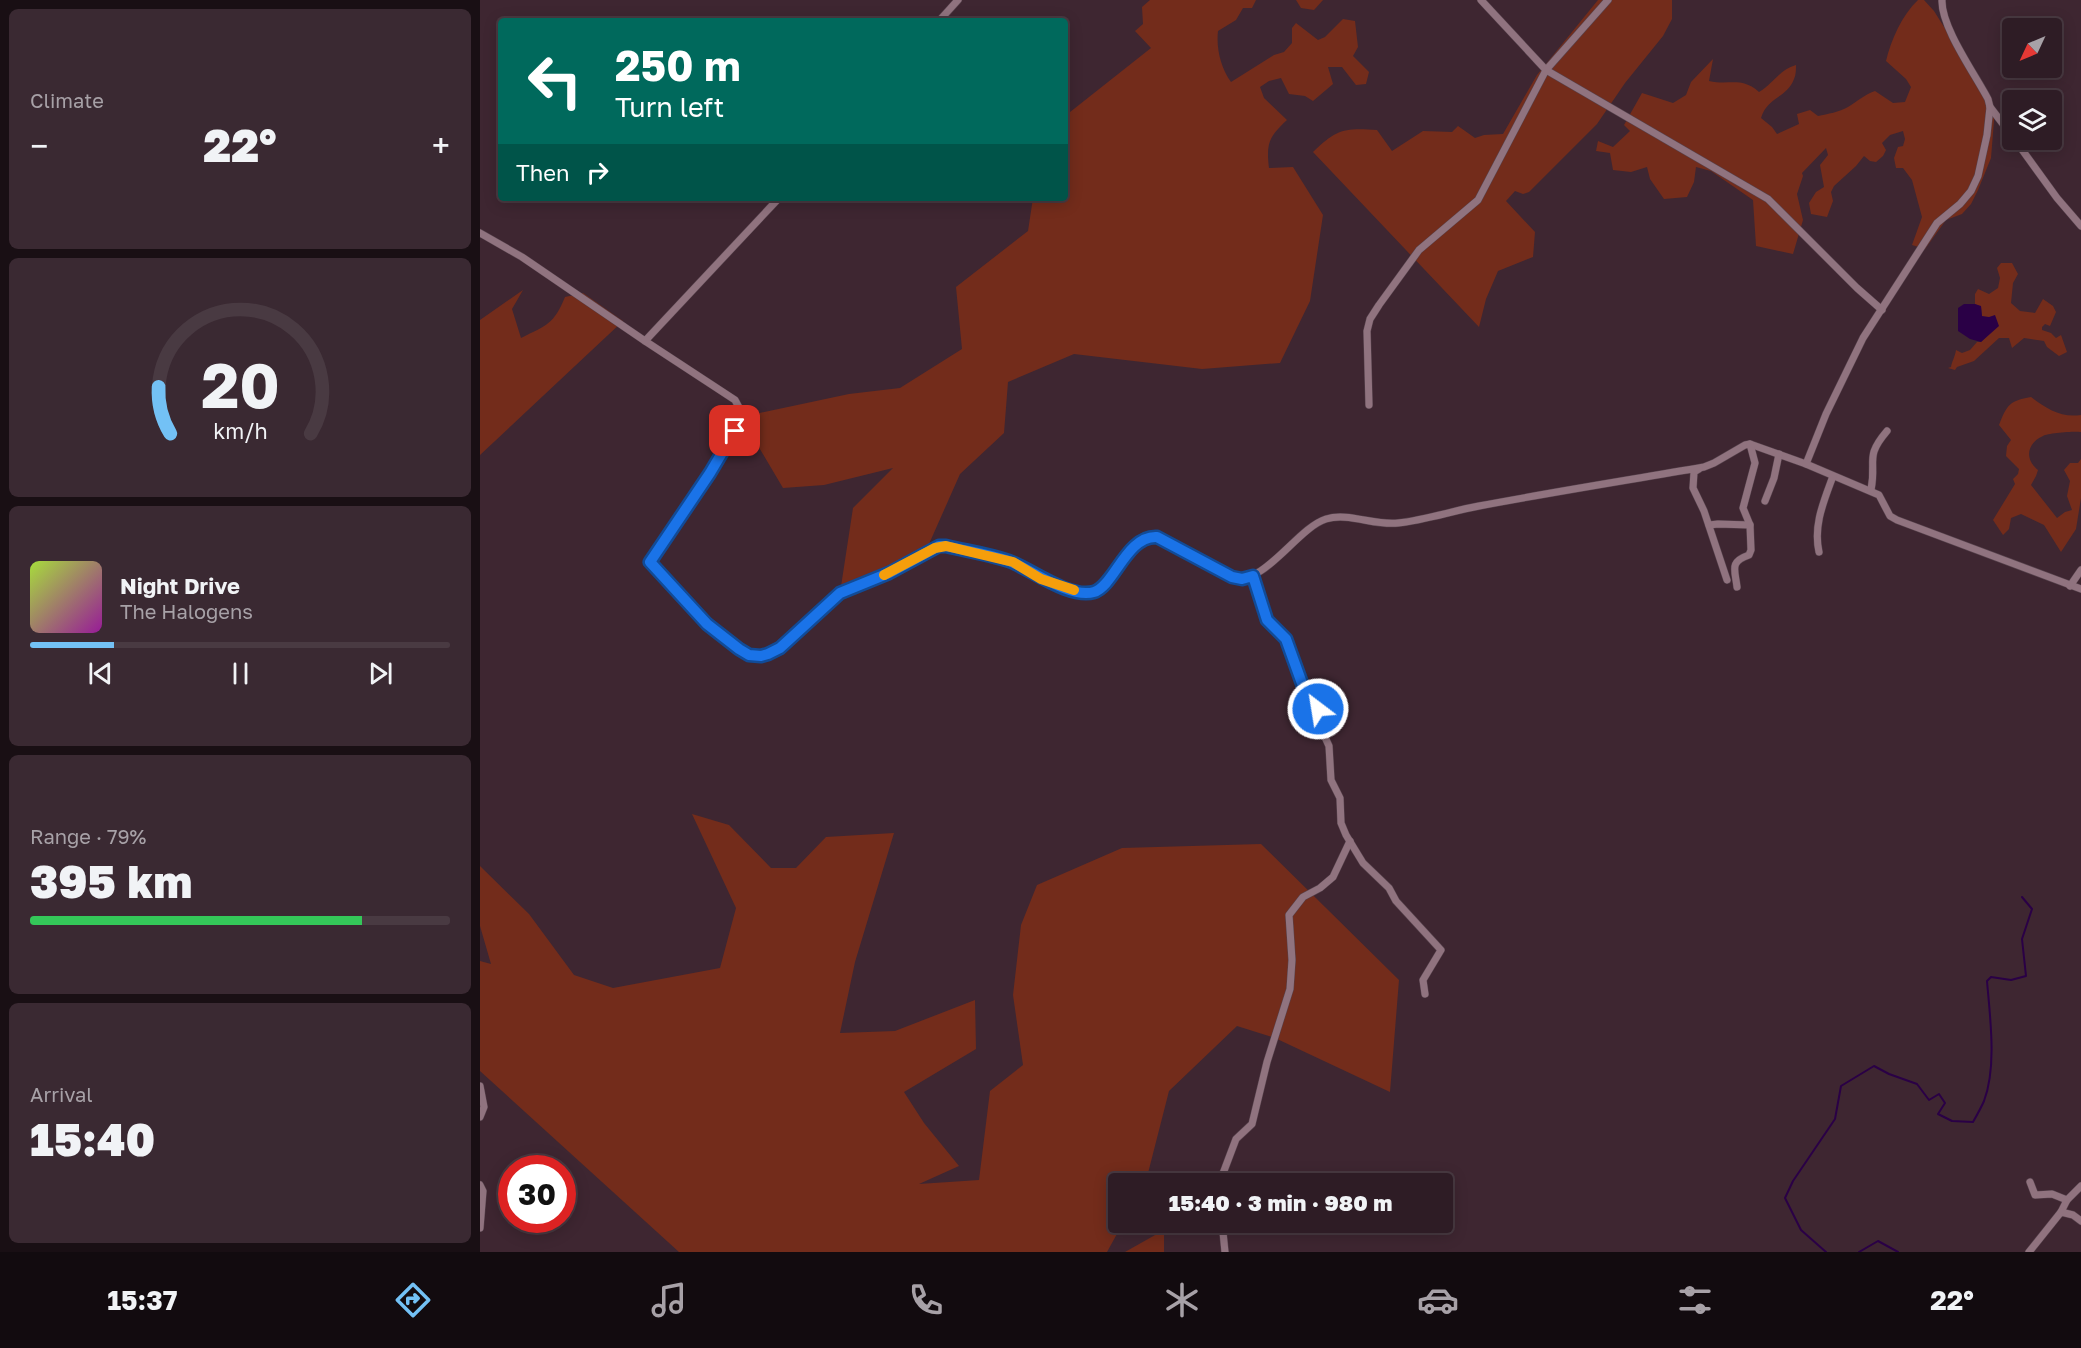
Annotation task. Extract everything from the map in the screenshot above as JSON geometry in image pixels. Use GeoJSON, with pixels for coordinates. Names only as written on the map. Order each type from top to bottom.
{"type":"FeatureCollection","features":[{"type":"Feature","properties":{"kind":"street"},"geometry":{"type":"LineString","coordinates":[[942,18],[958,0]]}},
{"type":"Feature","properties":{"kind":"street"},"geometry":{"type":"LineString","coordinates":[[1481,0],[1546,70],[1768,198],[1857,288],[1882,310]]}},
{"type":"Feature","properties":{"kind":"street"},"geometry":{"type":"LineString","coordinates":[[1370,405],[1367,331],[1370,320],[1419,250],[1478,200],[1546,70],[1608,0]]}},
{"type":"Feature","properties":{"kind":"street"},"geometry":{"type":"LineString","coordinates":[[1806,464],[1826,414],[1858,348],[1937,223],[1960,204],[1978,176],[1987,135],[1990,107],[1988,99],[1947,26],[1942,0]]}},
{"type":"Feature","properties":{"kind":"street"},"geometry":{"type":"LineString","coordinates":[[1990,107],[2002,122]]}},
{"type":"Feature","properties":{"kind":"street"},"geometry":{"type":"LineString","coordinates":[[2023,150],[2057,198],[2081,226]]}},
{"type":"Feature","properties":{"kind":"street"},"geometry":{"type":"LineString","coordinates":[[645,341],[776,201]]}},
{"type":"Feature","properties":{"kind":"street"},"geometry":{"type":"LineString","coordinates":[[480,233],[522,257],[735,400],[742,410],[740,421],[728,444],[650,562],[707,624],[749,655],[764,656],[774,651],[840,593],[889,573],[939,546],[1005,560],[1019,565],[1041,579],[1084,593],[1098,590],[1126,555],[1152,537],[1162,539],[1232,577],[1242,579],[1253,576],[1324,519],[1398,523],[1479,506],[1704,467]]}},
{"type":"Feature","properties":{"kind":"street"},"geometry":{"type":"LineString","coordinates":[[1871,490],[1874,472],[1871,458],[1873,450],[1887,431]]}},
{"type":"Feature","properties":{"kind":"street"},"geometry":{"type":"LineString","coordinates":[[1737,587],[1736,562],[1739,558],[1749,555],[1751,550],[1750,525],[1743,508],[1755,463],[1750,444]]}},
{"type":"Feature","properties":{"kind":"street"},"geometry":{"type":"LineString","coordinates":[[1727,580],[1704,511],[1693,489],[1694,472],[1750,444],[1871,490],[1879,495],[1890,516],[1897,520],[2080,589]]}},
{"type":"Feature","properties":{"kind":"street"},"geometry":{"type":"LineString","coordinates":[[1766,501],[1779,454]]}},
{"type":"Feature","properties":{"kind":"street"},"geometry":{"type":"LineString","coordinates":[[1818,552],[1817,523],[1833,476]]}},
{"type":"Feature","properties":{"kind":"street"},"geometry":{"type":"LineString","coordinates":[[1709,525],[1750,525]]}},
{"type":"Feature","properties":{"kind":"street"},"geometry":{"type":"LineString","coordinates":[[2070,586],[2081,570]]}},
{"type":"Feature","properties":{"kind":"street"},"geometry":{"type":"LineString","coordinates":[[1253,576],[1267,620],[1286,639],[1308,700],[1318,709],[1319,724],[1329,746],[1330,780],[1340,798],[1341,823],[1350,841],[1363,863],[1389,888],[1396,901],[1441,950],[1423,980],[1425,994]]}},
{"type":"Feature","properties":{"kind":"street"},"geometry":{"type":"LineString","coordinates":[[1223,1173],[1236,1139],[1252,1124],[1267,1062],[1290,989],[1292,960],[1289,915],[1303,897],[1320,888],[1333,876],[1350,841]]}},
{"type":"Feature","properties":{"kind":"street"},"geometry":{"type":"LineString","coordinates":[[480,1086],[484,1107],[480,1117]]}},
{"type":"Feature","properties":{"kind":"street"},"geometry":{"type":"LineString","coordinates":[[2030,1182],[2035,1195],[2052,1194],[2067,1200]]}},
{"type":"Feature","properties":{"kind":"street"},"geometry":{"type":"LineString","coordinates":[[480,1185],[483,1191],[480,1228]]}},
{"type":"Feature","properties":{"kind":"street"},"geometry":{"type":"LineString","coordinates":[[2029,1252],[2061,1212],[2067,1200],[2081,1186]]}},
{"type":"Feature","properties":{"kind":"street"},"geometry":{"type":"LineString","coordinates":[[2061,1212],[2073,1215],[2081,1221]]}},
{"type":"Feature","properties":{"kind":"street"},"geometry":{"type":"LineString","coordinates":[[1223,1233],[1225,1252]]}},
{"type":"Feature","properties":{"kind":"shaded area"},"geometry":{"type":"Polygon","coordinates":[[[1150,0],[1256,0],[1252,8],[1243,8],[1236,20],[1218,31],[1220,58],[1231,82],[1274,55],[1284,52],[1292,43],[1292,28],[1296,23],[1318,40],[1325,37],[1343,19],[1355,21],[1358,47],[1353,56],[1369,72],[1366,84],[1356,85],[1342,67],[1328,67],[1333,84],[1313,101],[1305,96],[1289,94],[1281,78],[1269,81],[1260,87],[1264,98],[1287,120],[1270,141],[1269,168],[1293,167],[1323,215],[1310,301],[1280,363],[1202,369],[1074,354],[1008,382],[1004,433],[960,474],[925,553],[840,593],[853,508],[893,468],[824,485],[783,488],[741,417],[849,394],[900,388],[962,349],[956,287],[1028,231],[1033,201],[1068,201],[1068,114],[1151,48],[1135,31],[1143,24],[1142,7],[1150,0]]]}},
{"type":"Feature","properties":{"kind":"shaded area"},"geometry":{"type":"Polygon","coordinates":[[[1296,0],[1323,0],[1314,10],[1301,8],[1296,0]]]}},
{"type":"Feature","properties":{"kind":"shaded area"},"geometry":{"type":"Polygon","coordinates":[[[1598,0],[1672,0],[1672,19],[1663,36],[1625,83],[1597,124],[1529,192],[1523,194],[1515,191],[1506,201],[1535,232],[1533,257],[1498,271],[1486,299],[1479,327],[1313,152],[1335,134],[1356,129],[1377,130],[1392,151],[1423,131],[1452,132],[1458,126],[1475,138],[1503,134],[1537,75],[1598,0]]]}},
{"type":"Feature","properties":{"kind":"shaded area"},"geometry":{"type":"Polygon","coordinates":[[[1918,0],[1924,0],[1934,11],[1995,108],[1991,158],[1978,190],[1971,204],[1962,214],[1946,220],[1925,249],[1912,245],[1922,217],[1912,180],[1903,168],[1896,168],[1894,158],[1898,147],[1903,146],[1905,139],[1903,131],[1890,135],[1882,143],[1886,150],[1876,162],[1864,156],[1834,186],[1831,192],[1833,201],[1827,217],[1811,214],[1809,203],[1816,192],[1824,187],[1820,165],[1828,155],[1826,148],[1802,173],[1797,194],[1803,220],[1793,254],[1756,246],[1753,200],[1711,171],[1696,167],[1694,182],[1687,197],[1664,199],[1650,179],[1647,167],[1631,172],[1613,170],[1610,153],[1596,151],[1598,141],[1613,147],[1630,131],[1624,125],[1642,93],[1673,103],[1686,95],[1691,82],[1713,59],[1709,81],[1746,84],[1759,92],[1785,70],[1796,65],[1791,85],[1768,106],[1761,118],[1777,134],[1799,124],[1797,114],[1810,110],[1818,116],[1837,112],[1875,91],[1893,103],[1905,102],[1911,87],[1906,79],[1886,61],[1898,28],[1918,0]]]}},
{"type":"Feature","properties":{"kind":"shaded area"},"geometry":{"type":"Polygon","coordinates":[[[2001,263],[2012,263],[2018,274],[2013,283],[2011,303],[2020,311],[2035,313],[2043,299],[2053,306],[2056,312],[2050,326],[2045,324],[2042,330],[2051,333],[2056,338],[2061,335],[2067,352],[2059,356],[2047,347],[2044,341],[2024,338],[2012,348],[2009,338],[1999,338],[1974,361],[1957,367],[1955,370],[1948,368],[1951,367],[1956,350],[1962,353],[1970,350],[1988,335],[1989,317],[1982,317],[1981,307],[1975,304],[1975,294],[1978,289],[1989,294],[1998,288],[2000,278],[1997,268],[2001,263]]]}},
{"type":"Feature","properties":{"kind":"shaded area"},"geometry":{"type":"Polygon","coordinates":[[[523,290],[512,309],[521,338],[549,323],[565,297],[583,293],[623,321],[480,455],[480,320],[523,290]]]}},
{"type":"Feature","properties":{"kind":"shaded area"},"geometry":{"type":"Polygon","coordinates":[[[1964,304],[1981,306],[1982,316],[1995,315],[1999,326],[1981,342],[1970,339],[1958,331],[1958,308],[1964,304]]]}},
{"type":"Feature","properties":{"kind":"shaded area"},"geometry":{"type":"Polygon","coordinates":[[[2031,397],[2054,412],[2081,415],[2081,432],[2046,435],[2034,443],[2029,452],[2031,461],[2038,470],[2031,485],[2057,518],[2072,510],[2067,496],[2070,481],[2064,470],[2070,463],[2078,463],[2081,459],[2081,498],[2076,529],[2061,552],[2044,525],[2021,514],[2011,518],[2009,529],[2003,535],[1993,520],[2015,484],[2013,479],[2019,469],[2006,456],[2007,446],[2011,440],[1999,425],[2004,413],[2013,402],[2031,397]]]}},
{"type":"Feature","properties":{"kind":"shaded area"},"geometry":{"type":"Polygon","coordinates":[[[692,814],[729,825],[771,868],[796,868],[826,837],[894,833],[855,962],[840,1033],[895,1031],[975,1000],[976,1049],[904,1092],[924,1123],[959,1166],[919,1184],[979,1180],[990,1091],[1023,1065],[1013,995],[1021,925],[1037,885],[1122,848],[1261,844],[1399,980],[1390,1092],[1275,1038],[1237,1026],[1169,1091],[1148,1173],[1108,1173],[1108,1233],[1117,1233],[1107,1252],[679,1252],[576,1158],[576,1155],[572,1155],[480,1071],[480,961],[491,964],[480,926],[480,866],[529,914],[574,975],[613,988],[720,968],[736,908],[692,814]]]}},
{"type":"Feature","properties":{"kind":"shaded area"},"geometry":{"type":"Polygon","coordinates":[[[1159,1233],[1164,1233],[1164,1252],[1125,1252],[1159,1233]]]}},
{"type":"Feature","properties":{"kind":"waterway"},"geometry":{"type":"LineString","coordinates":[[1826,1252],[1801,1230],[1785,1198],[1793,1181],[1835,1119],[1841,1086],[1874,1066],[1917,1084],[1929,1100],[1939,1094],[1945,1103],[1938,1114],[1952,1121],[1973,1122],[1984,1101],[1990,1073],[1992,1042],[1987,981],[1991,977],[2011,980],[2026,976],[2022,939],[2032,909],[2022,897]]}},
{"type":"Feature","properties":{"kind":"waterway"},"geometry":{"type":"LineString","coordinates":[[1859,1252],[1878,1241],[1898,1252]]}},
{"type":"Feature","properties":{"kind":"slow traffic"},"geometry":{"type":"LineString","coordinates":[[884,575],[939,546],[946,546],[1013,562],[1041,579],[1074,590]]}},
{"type":"Feature","properties":{"kind":"route"},"geometry":{"type":"LineString","coordinates":[[735,431],[710,473],[650,562],[707,624],[727,641],[749,655],[761,656],[780,648],[840,593],[889,573],[939,546],[1005,560],[1019,565],[1052,584],[1088,593],[1103,586],[1126,555],[1149,538],[1157,537],[1232,577],[1242,579],[1253,576],[1267,620],[1286,639],[1308,700],[1318,709]]}}]}
